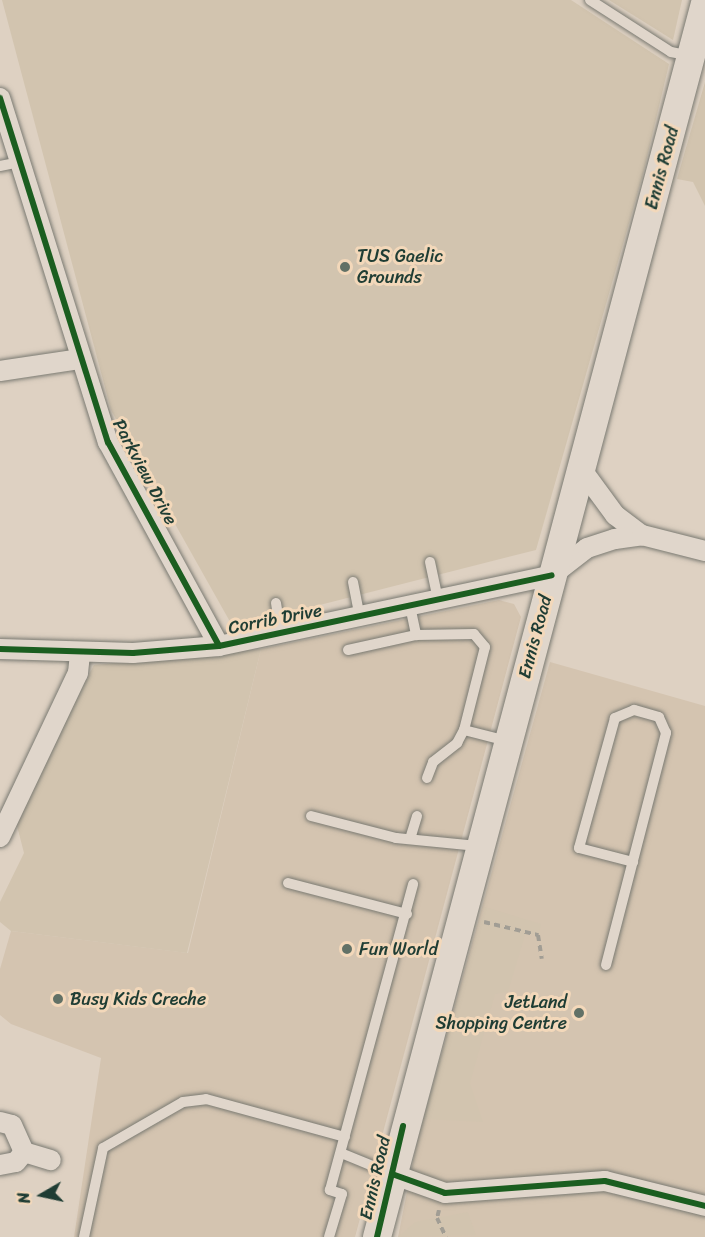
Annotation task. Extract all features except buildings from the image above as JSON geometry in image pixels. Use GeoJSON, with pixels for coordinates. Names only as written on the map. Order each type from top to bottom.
{"type":"FeatureCollection","features":[{"type":"Feature","properties":{"kind":"main road","name":"Ennis Road"},"geometry":{"type":"LineString","coordinates":[[377,1237],[705,3]]}},
{"type":"Feature","properties":{"kind":"street","name":"Parkview Drive"},"geometry":{"type":"LineString","coordinates":[[0,98],[8,165],[108,442],[219,645]]}},
{"type":"Feature","properties":{"kind":"street"},"geometry":{"type":"LineString","coordinates":[[0,371],[79,359]]}},
{"type":"Feature","properties":{"kind":"street"},"geometry":{"type":"LineString","coordinates":[[582,470],[615,515],[642,535],[705,550]]}},
{"type":"Feature","properties":{"kind":"street"},"geometry":{"type":"LineString","coordinates":[[552,575],[587,548],[642,535]]}},
{"type":"Feature","properties":{"kind":"street","name":"Corrib Drive"},"geometry":{"type":"LineString","coordinates":[[0,649],[80,654],[219,645],[281,634],[552,575]]}},
{"type":"Feature","properties":{"kind":"street"},"geometry":{"type":"LineString","coordinates":[[0,837],[78,673],[80,654]]}},
{"type":"Feature","properties":{"kind":"street"},"geometry":{"type":"LineString","coordinates":[[0,1122],[12,1125],[24,1152],[51,1160]]}},
{"type":"Feature","properties":{"kind":"street"},"geometry":{"type":"LineString","coordinates":[[0,1165],[16,1162],[24,1152]]}},
{"type":"Feature","properties":{"kind":"street"},"geometry":{"type":"LineString","coordinates":[[392,1174],[446,1193],[605,1181],[705,1206]]}},
{"type":"Feature","properties":{"kind":"lane"},"geometry":{"type":"LineString","coordinates":[[590,0],[671,52],[691,56]]}},
{"type":"Feature","properties":{"kind":"lane"},"geometry":{"type":"LineString","coordinates":[[430,562],[438,600]]}},
{"type":"Feature","properties":{"kind":"lane"},"geometry":{"type":"LineString","coordinates":[[353,582],[360,617]]}},
{"type":"Feature","properties":{"kind":"lane"},"geometry":{"type":"LineString","coordinates":[[276,603],[281,634]]}},
{"type":"Feature","properties":{"kind":"lane"},"geometry":{"type":"LineString","coordinates":[[410,606],[416,635]]}},
{"type":"Feature","properties":{"kind":"lane"},"geometry":{"type":"LineString","coordinates":[[348,650],[416,635],[482,638],[485,647],[464,730],[457,743],[433,762],[428,778]]}},
{"type":"Feature","properties":{"kind":"lane"},"geometry":{"type":"LineString","coordinates":[[606,965],[633,862],[666,733],[659,717],[634,710],[615,718],[579,848],[633,862]]}},
{"type":"Feature","properties":{"kind":"lane"},"geometry":{"type":"LineString","coordinates":[[464,730],[508,741]]}},
{"type":"Feature","properties":{"kind":"lane"},"geometry":{"type":"LineString","coordinates":[[311,816],[410,838],[480,846]]}},
{"type":"Feature","properties":{"kind":"lane"},"geometry":{"type":"LineString","coordinates":[[410,838],[417,816]]}},
{"type":"Feature","properties":{"kind":"lane"},"geometry":{"type":"LineString","coordinates":[[288,883],[407,914]]}},
{"type":"Feature","properties":{"kind":"lane"},"geometry":{"type":"LineString","coordinates":[[329,1237],[342,1194],[330,1190],[407,914],[413,884]]}},
{"type":"Feature","properties":{"kind":"lane"},"geometry":{"type":"LineString","coordinates":[[84,1237],[103,1148],[183,1102],[206,1099],[345,1137]]}},
{"type":"Feature","properties":{"kind":"lane"},"geometry":{"type":"LineString","coordinates":[[341,1153],[392,1174]]}},
{"type":"Feature","properties":{"kind":"path"},"geometry":{"type":"LineString","coordinates":[[461,916],[538,935],[543,959]]}},
{"type":"Feature","properties":{"kind":"path"},"geometry":{"type":"LineString","coordinates":[[446,1193],[437,1218],[446,1237]]}},
{"type":"Feature","properties":{"kind":"shaded area","name":"TUS Gaelic Grounds"},"geometry":{"type":"Polygon","coordinates":[[[2,0],[571,0],[669,64],[643,174],[536,550],[233,627],[111,410],[2,0]]]}},
{"type":"Feature","properties":{"kind":"shaded area"},"geometry":{"type":"Polygon","coordinates":[[[609,0],[682,0],[673,40],[609,0]]]}},
{"type":"Feature","properties":{"kind":"shaded area"},"geometry":{"type":"Polygon","coordinates":[[[705,82],[705,206],[693,182],[677,179],[705,82]]]}},
{"type":"Feature","properties":{"kind":"shaded area"},"geometry":{"type":"Polygon","coordinates":[[[499,600],[514,604],[521,617],[355,1237],[74,1237],[101,1058],[11,1024],[0,1015],[0,969],[11,931],[188,953],[261,649],[499,600]]]}},
{"type":"Feature","properties":{"kind":"shaded area"},"geometry":{"type":"Polygon","coordinates":[[[261,649],[187,953],[11,931],[0,922],[0,902],[24,853],[15,818],[94,665],[261,649]]]}},
{"type":"Feature","properties":{"kind":"shaded area","name":"JetLand Shopping Centre"},"geometry":{"type":"Polygon","coordinates":[[[550,662],[705,706],[705,1237],[398,1237],[417,1142],[550,662]]]}},
{"type":"Feature","properties":{"kind":"shaded area"},"geometry":{"type":"Polygon","coordinates":[[[485,907],[541,924],[539,934],[525,935],[508,992],[495,994],[470,1083],[483,1122],[423,1119],[485,907]]]}},
{"type":"Feature","properties":{"kind":"shaded area"},"geometry":{"type":"Polygon","coordinates":[[[468,1212],[476,1235],[398,1237],[415,1222],[468,1212]]]}},
{"type":"Feature","properties":{"kind":"cycle path"},"geometry":{"type":"LineString","coordinates":[[0,98],[108,442],[219,646]]}},
{"type":"Feature","properties":{"kind":"cycle path"},"geometry":{"type":"LineString","coordinates":[[0,649],[133,653],[219,646],[552,575]]}},
{"type":"Feature","properties":{"kind":"cycle path"},"geometry":{"type":"LineString","coordinates":[[377,1237],[403,1126]]}},
{"type":"Feature","properties":{"kind":"cycle path"},"geometry":{"type":"LineString","coordinates":[[392,1174],[445,1193],[605,1181],[705,1206]]}},
{"type":"Feature","properties":{"kind":"place","name":"TUS Gaelic Grounds"},"geometry":{"type":"Point","coordinates":[345,267]}},
{"type":"Feature","properties":{"kind":"place","name":"Fun World"},"geometry":{"type":"Point","coordinates":[347,949]}},
{"type":"Feature","properties":{"kind":"place","name":"Busy Kids Creche"},"geometry":{"type":"Point","coordinates":[58,999]}},
{"type":"Feature","properties":{"kind":"place","name":"JetLand Shopping Centre"},"geometry":{"type":"Point","coordinates":[579,1013]}}]}
